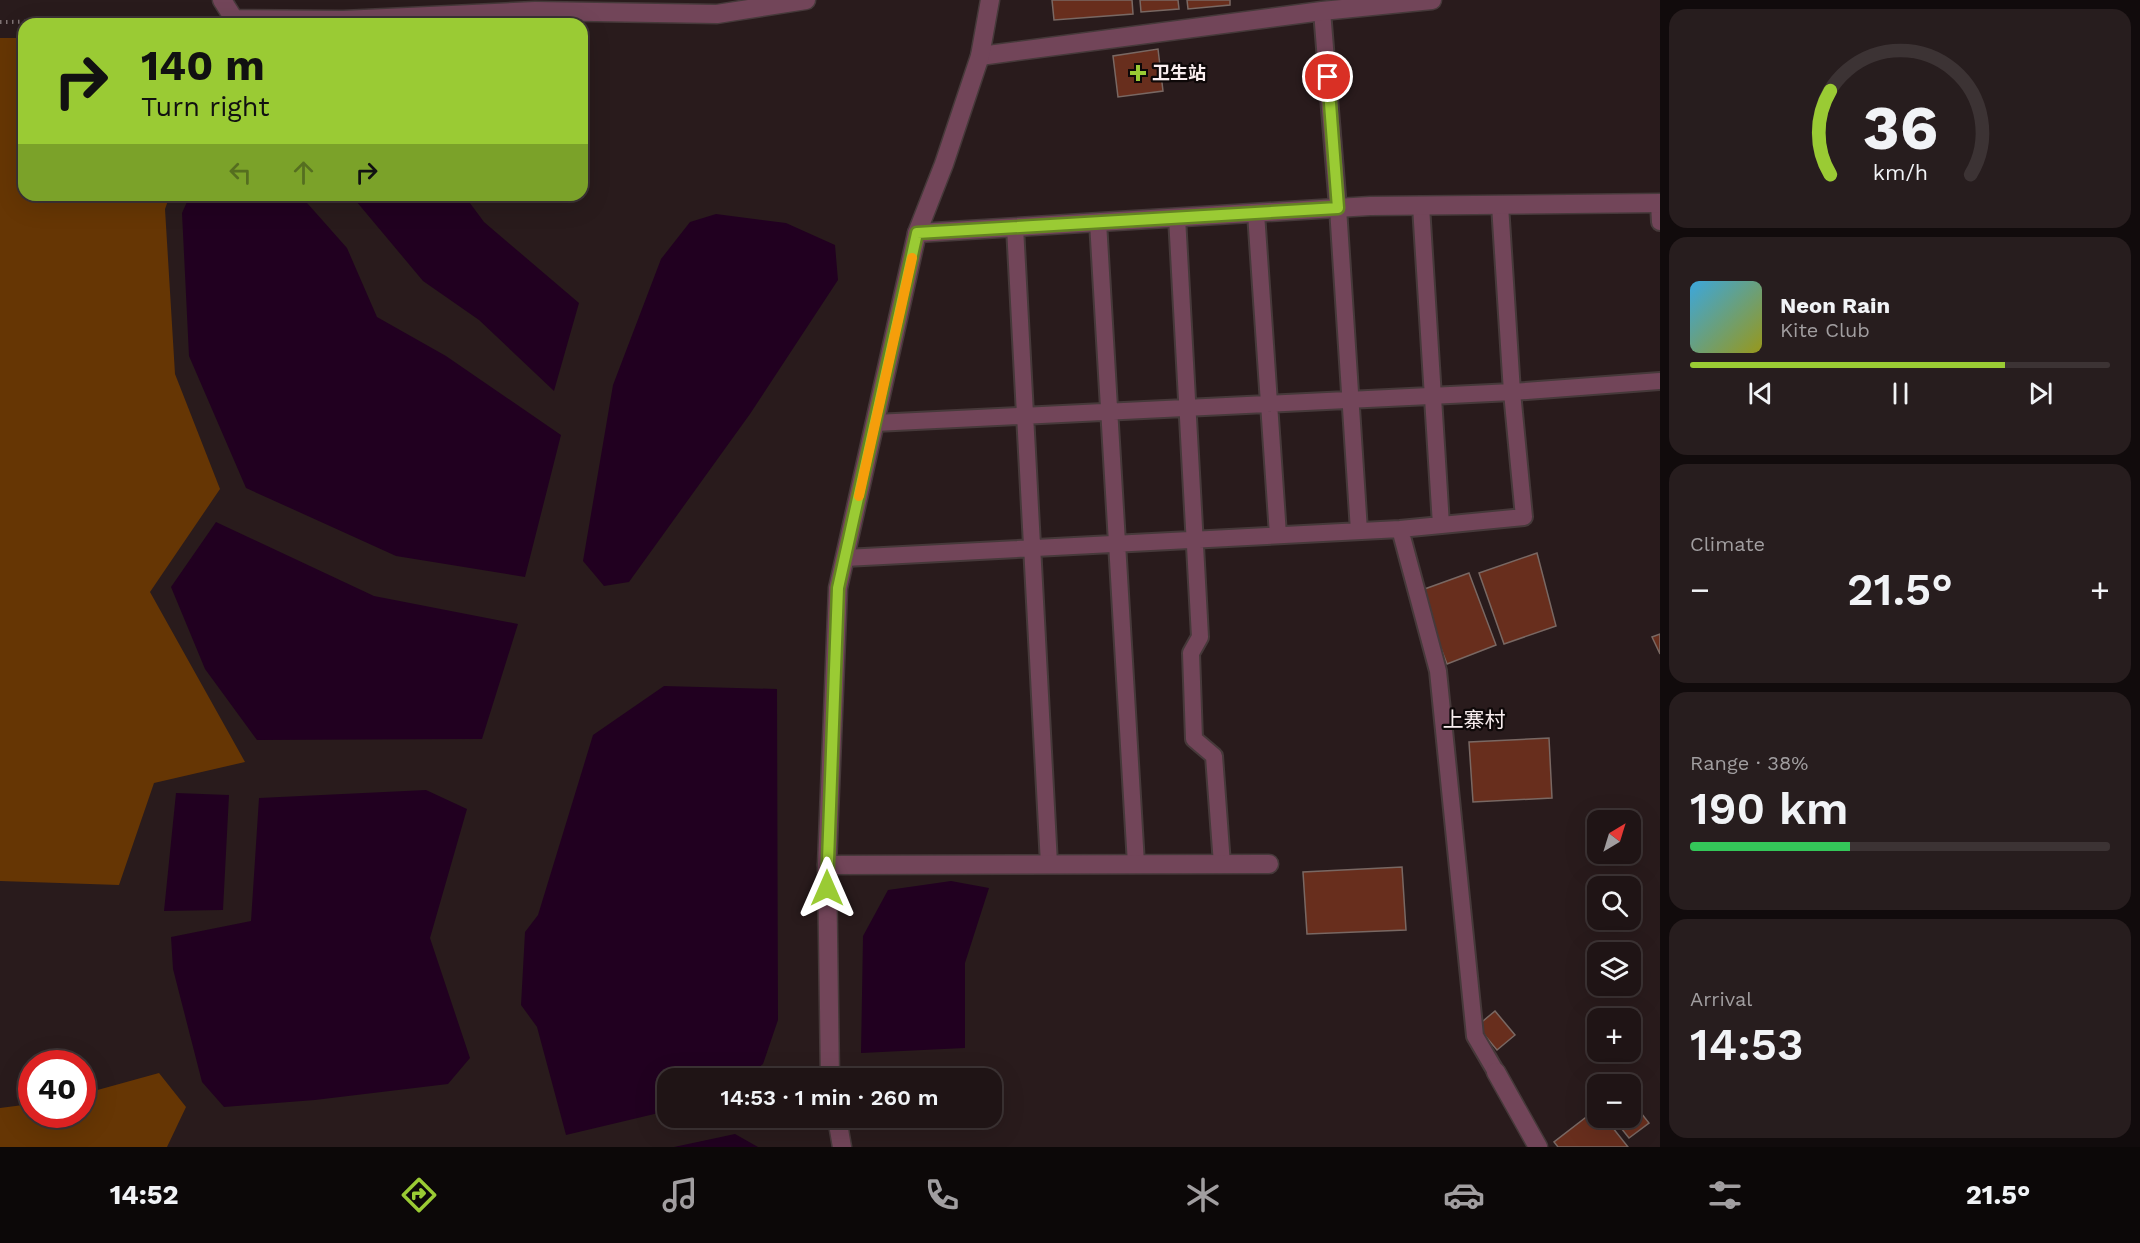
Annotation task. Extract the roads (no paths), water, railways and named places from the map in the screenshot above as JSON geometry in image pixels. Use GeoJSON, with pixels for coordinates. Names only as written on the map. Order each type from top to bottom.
{"type":"FeatureCollection","features":[{"type":"Feature","properties":{"kind":"street"},"geometry":{"type":"LineString","coordinates":[[222,0],[233,18]]}},
{"type":"Feature","properties":{"kind":"street"},"geometry":{"type":"LineString","coordinates":[[386,18],[535,11],[717,14],[806,0]]}},
{"type":"Feature","properties":{"kind":"street"},"geometry":{"type":"LineString","coordinates":[[830,1068],[827,865],[838,588],[917,233],[944,164],[980,56],[990,0]]}},
{"type":"Feature","properties":{"kind":"street"},"geometry":{"type":"LineString","coordinates":[[980,56],[1323,11],[1432,0]]}},
{"type":"Feature","properties":{"kind":"street"},"geometry":{"type":"LineString","coordinates":[[917,233],[1338,208],[1660,203]]}},
{"type":"Feature","properties":{"kind":"street"},"geometry":{"type":"LineString","coordinates":[[827,865],[1269,864]]}},
{"type":"Feature","properties":{"kind":"street"},"geometry":{"type":"LineString","coordinates":[[1496,1072],[1538,1147]]}},
{"type":"Feature","properties":{"kind":"street"},"geometry":{"type":"LineString","coordinates":[[839,1128],[842,1147]]}},
{"type":"Feature","properties":{"kind":"lane"},"geometry":{"type":"LineString","coordinates":[[1323,11],[1359,531]]}},
{"type":"Feature","properties":{"kind":"lane"},"geometry":{"type":"LineString","coordinates":[[1660,203],[1660,222]]}},
{"type":"Feature","properties":{"kind":"lane"},"geometry":{"type":"LineString","coordinates":[[845,558],[1400,529],[1524,517],[1512,392],[1500,205]]}},
{"type":"Feature","properties":{"kind":"lane"},"geometry":{"type":"LineString","coordinates":[[1421,206],[1441,525]]}},
{"type":"Feature","properties":{"kind":"lane"},"geometry":{"type":"LineString","coordinates":[[1256,213],[1278,535]]}},
{"type":"Feature","properties":{"kind":"lane"},"geometry":{"type":"LineString","coordinates":[[1177,218],[1200,637],[1191,653],[1194,739],[1214,756],[1222,864]]}},
{"type":"Feature","properties":{"kind":"lane"},"geometry":{"type":"LineString","coordinates":[[1098,222],[1136,864]]}},
{"type":"Feature","properties":{"kind":"lane"},"geometry":{"type":"LineString","coordinates":[[1015,227],[1049,864]]}},
{"type":"Feature","properties":{"kind":"lane"},"geometry":{"type":"LineString","coordinates":[[875,423],[1512,392],[1660,381]]}},
{"type":"Feature","properties":{"kind":"lane"},"geometry":{"type":"LineString","coordinates":[[1400,529],[1438,671],[1475,1036],[1496,1072]]}},
{"type":"Feature","properties":{"kind":"place","name":"卫生站"},"geometry":{"type":"Point","coordinates":[1138,73]}},
{"type":"Feature","properties":{"kind":"district","name":"上寨村"},"geometry":{"type":"Point","coordinates":[1474,720]}}]}
